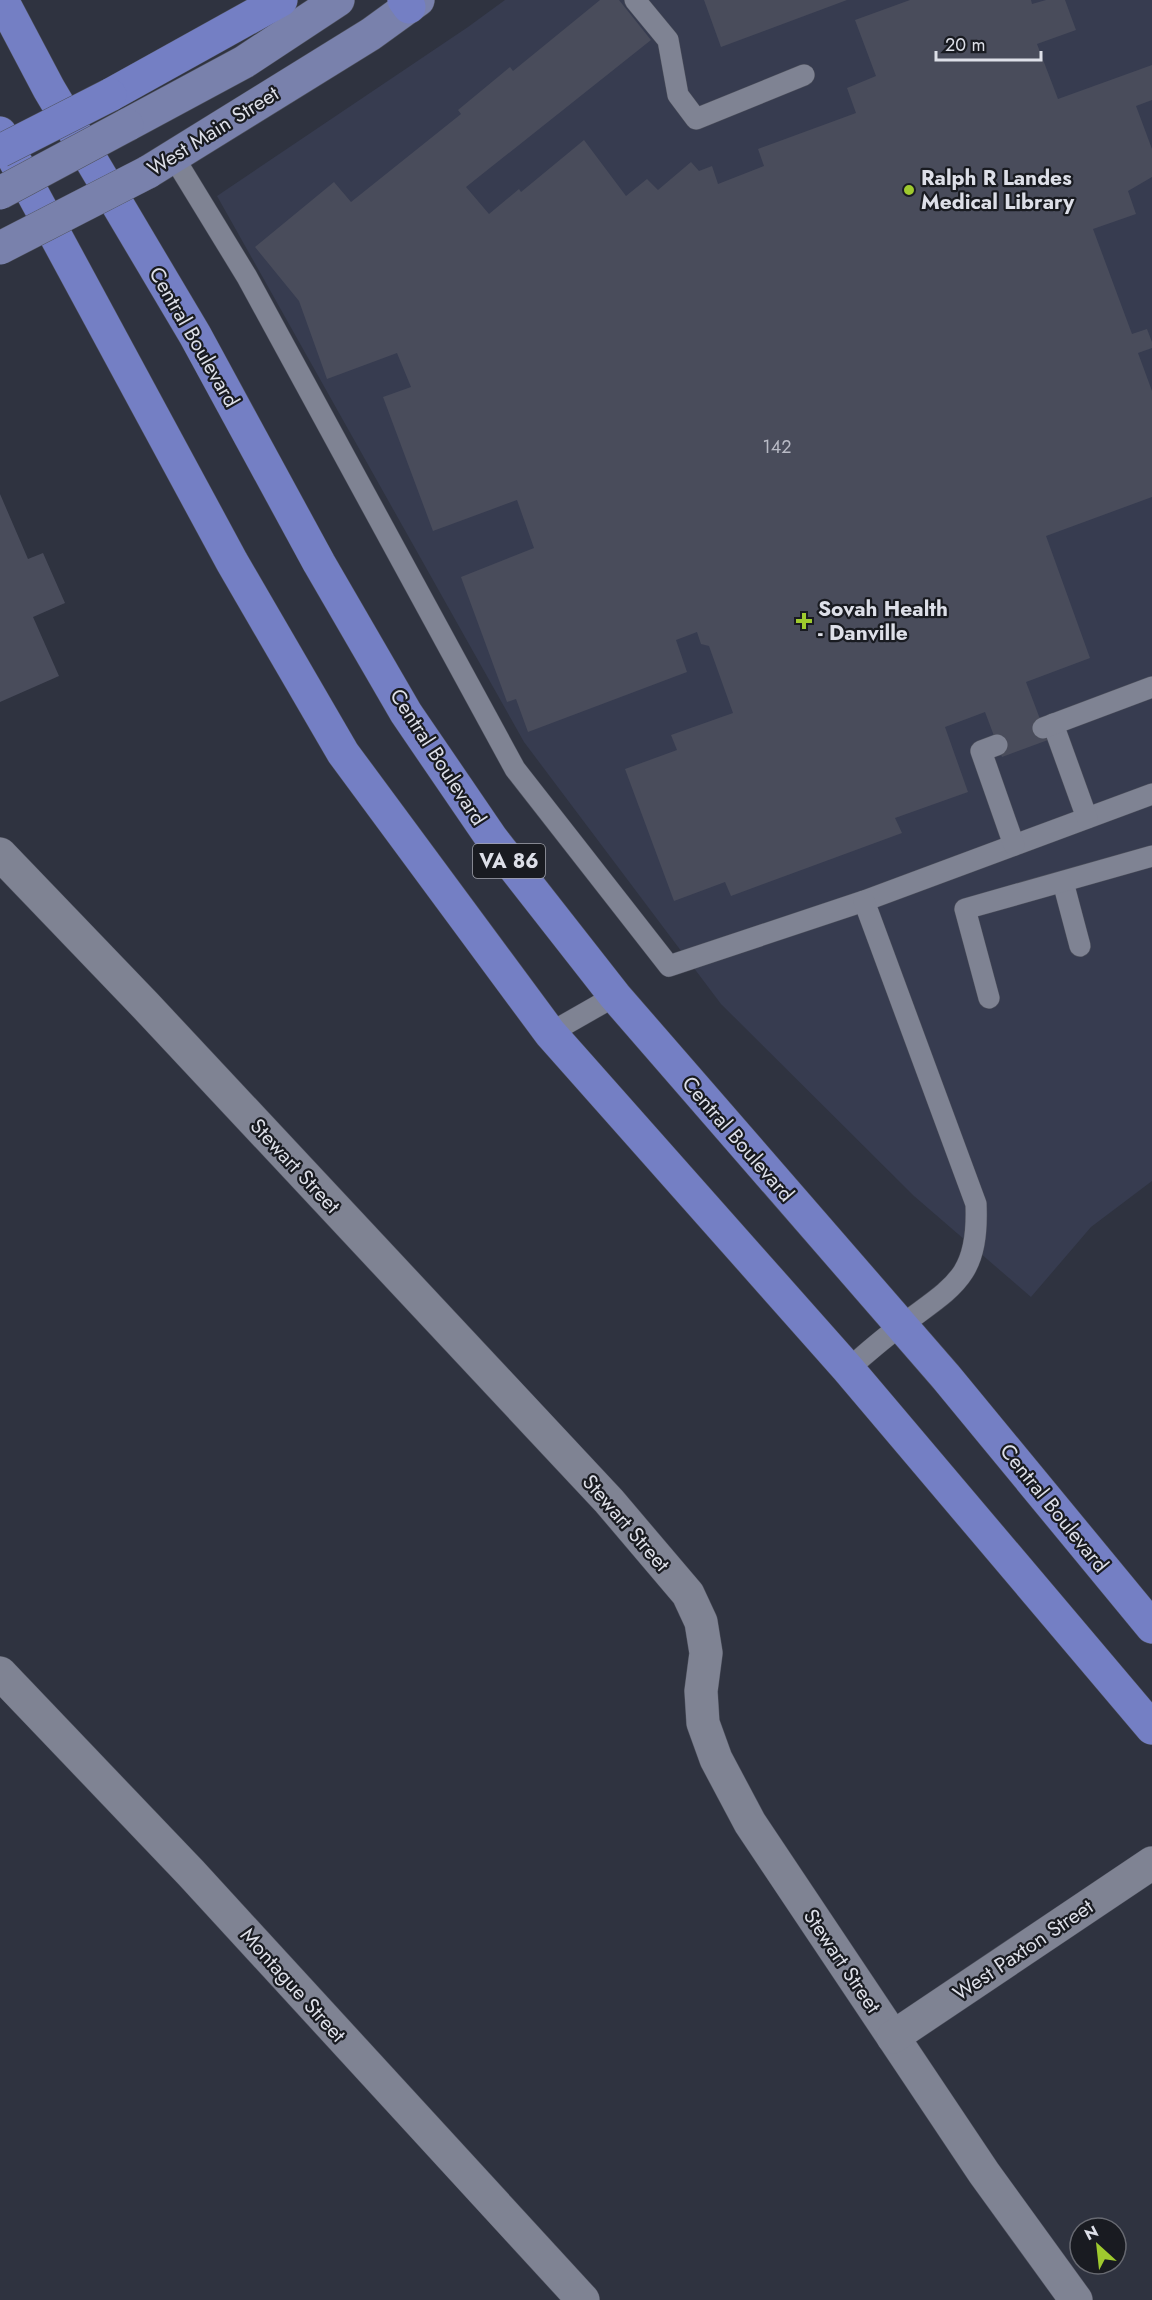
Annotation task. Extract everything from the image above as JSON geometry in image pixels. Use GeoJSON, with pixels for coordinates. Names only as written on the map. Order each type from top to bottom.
{"type":"FeatureCollection","features":[{"type":"Feature","properties":{"kind":"main road","name":"Central Boulevard"},"geometry":{"type":"LineString","coordinates":[[2,0],[49,89],[195,335],[319,563],[406,713],[492,839],[615,996],[901,1325],[1152,1627]]}},
{"type":"Feature","properties":{"kind":"main road"},"geometry":{"type":"LineString","coordinates":[[0,151],[110,94],[280,0]]}},
{"type":"Feature","properties":{"kind":"main road","name":"West Main Street"},"geometry":{"type":"LineString","coordinates":[[0,193],[244,62],[338,0]]}},
{"type":"Feature","properties":{"kind":"main road","name":"West Main Street"},"geometry":{"type":"LineString","coordinates":[[0,248],[161,164],[370,34],[411,2]]}},
{"type":"Feature","properties":{"kind":"main road","name":"VA 86"},"geometry":{"type":"LineString","coordinates":[[0,133],[232,562],[343,753],[550,1033],[848,1369],[1152,1728]]}},
{"type":"Feature","properties":{"kind":"street","name":"Stewart Street"},"geometry":{"type":"LineString","coordinates":[[0,854],[146,1006],[609,1501],[688,1594],[701,1622],[706,1653],[701,1691],[703,1723],[716,1760],[750,1823],[984,2173],[1076,2300]]}},
{"type":"Feature","properties":{"kind":"street","name":"Montague Street"},"geometry":{"type":"LineString","coordinates":[[0,1673],[191,1874],[583,2300]]}},
{"type":"Feature","properties":{"kind":"street","name":"West Paxton Street"},"geometry":{"type":"LineString","coordinates":[[893,2037],[1152,1863]]}},
{"type":"Feature","properties":{"kind":"lane"},"geometry":{"type":"LineString","coordinates":[[635,0],[668,39],[678,95],[696,119],[804,75]]}},
{"type":"Feature","properties":{"kind":"lane"},"geometry":{"type":"LineString","coordinates":[[161,164],[247,277],[515,769],[669,966],[864,901],[1152,794]]}},
{"type":"Feature","properties":{"kind":"lane"},"geometry":{"type":"LineString","coordinates":[[1087,818],[1048,726],[1152,687]]}},
{"type":"Feature","properties":{"kind":"lane"},"geometry":{"type":"LineString","coordinates":[[997,745],[981,751],[1014,845]]}},
{"type":"Feature","properties":{"kind":"lane"},"geometry":{"type":"LineString","coordinates":[[989,998],[965,909],[1152,856]]}},
{"type":"Feature","properties":{"kind":"lane"},"geometry":{"type":"LineString","coordinates":[[1063,882],[1080,946]]}},
{"type":"Feature","properties":{"kind":"lane"},"geometry":{"type":"LineString","coordinates":[[848,1369],[901,1325],[939,1300],[959,1279],[970,1259],[977,1232],[976,1204],[864,901]]}},
{"type":"Feature","properties":{"kind":"lane"},"geometry":{"type":"LineString","coordinates":[[550,1033],[615,996]]}},
{"type":"Feature","properties":{"kind":"shaded area","name":"Sovah Health - Danville"},"geometry":{"type":"Polygon","coordinates":[[[505,0],[1152,0],[1152,1181],[1091,1227],[1031,1297],[914,1196],[721,1004],[524,742],[217,196],[505,0]]]}},
{"type":"Feature","properties":{"kind":"building","name":"Sovah Health - Danville"},"geometry":{"type":"Polygon","coordinates":[[[600,0],[619,0],[651,40],[466,187],[489,214],[519,189],[521,192],[584,140],[626,196],[647,179],[658,190],[691,162],[699,171],[712,166],[718,184],[764,166],[758,149],[856,113],[847,88],[876,76],[855,20],[910,0],[1031,0],[1032,4],[1046,0],[1065,0],[1076,30],[1037,44],[1058,99],[1152,65],[1152,100],[1136,106],[1152,149],[1152,177],[1128,191],[1136,214],[1093,229],[1132,334],[1147,329],[1152,342],[1152,348],[1138,353],[1152,391],[1152,497],[1046,536],[1090,658],[1026,682],[1048,740],[1002,757],[985,712],[945,727],[968,792],[895,818],[902,833],[731,896],[725,882],[674,901],[625,769],[677,750],[671,735],[733,713],[709,646],[701,644],[697,632],[676,640],[687,672],[528,732],[516,699],[507,702],[461,577],[534,548],[517,500],[433,531],[383,397],[411,387],[397,353],[327,379],[299,301],[255,247],[334,182],[351,202],[461,114],[458,110],[510,67],[513,71],[600,0]]]}},
{"type":"Feature","properties":{"kind":"building"},"geometry":{"type":"Polygon","coordinates":[[[704,0],[847,0],[721,47],[704,0]]]}},
{"type":"Feature","properties":{"kind":"building"},"geometry":{"type":"Polygon","coordinates":[[[0,494],[28,559],[43,553],[65,603],[33,617],[59,676],[0,702],[0,494]]]}},
{"type":"Feature","properties":{"kind":"place","name":"Ralph R Landes Medical Library"},"geometry":{"type":"Point","coordinates":[909,190]}},
{"type":"Feature","properties":{"kind":"place","name":"Sovah Health - Danville"},"geometry":{"type":"Point","coordinates":[804,621]}}]}
